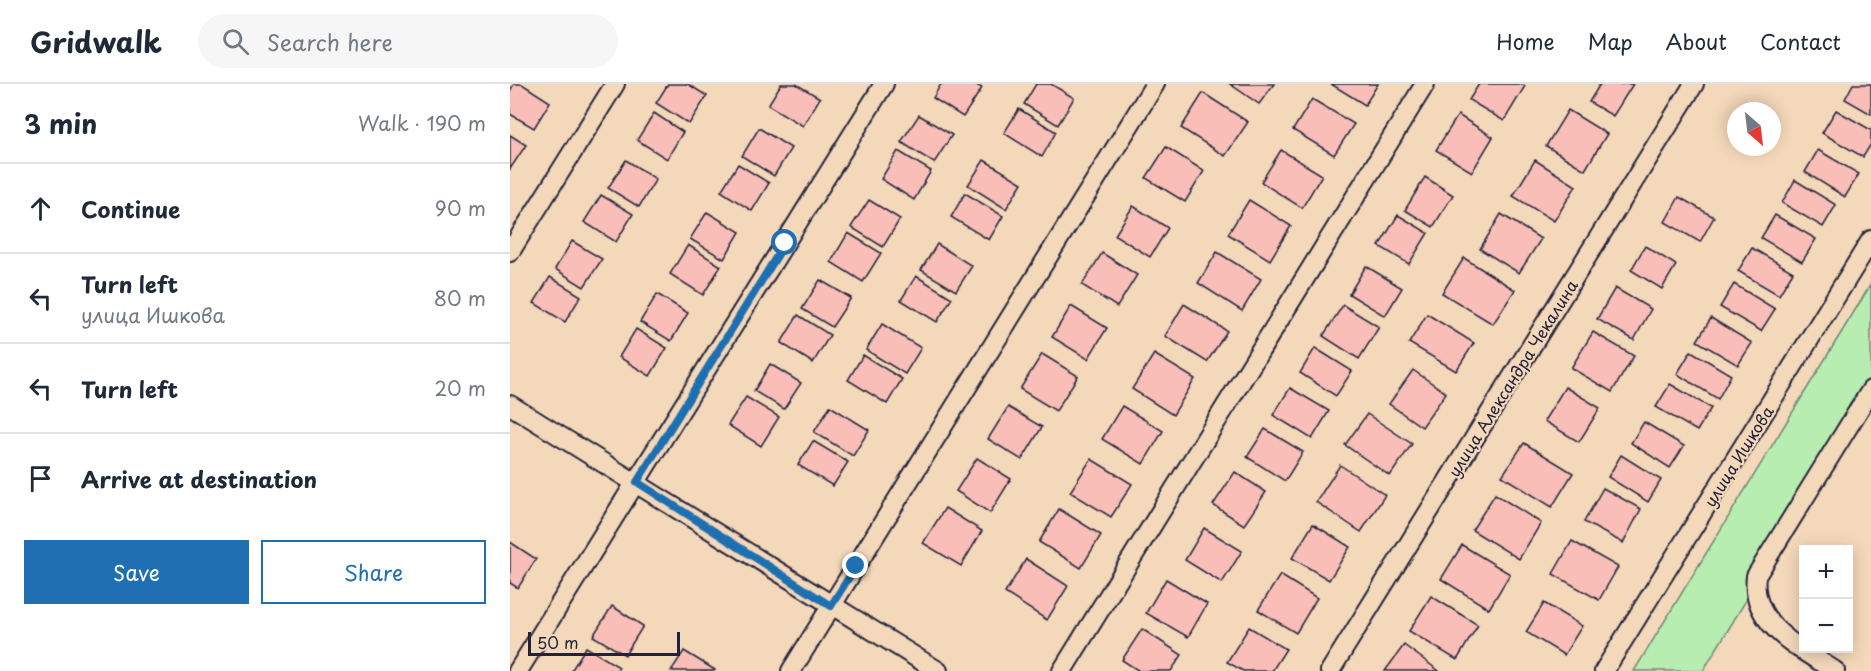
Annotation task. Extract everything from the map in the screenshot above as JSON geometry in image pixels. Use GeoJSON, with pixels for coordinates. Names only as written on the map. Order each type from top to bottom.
{"type":"FeatureCollection","features":[{"type":"Feature","properties":{"kind":"street"},"geometry":{"type":"LineString","coordinates":[[510,252],[615,84]]}},
{"type":"Feature","properties":{"kind":"street"},"geometry":{"type":"LineString","coordinates":[[518,671],[884,84]]}},
{"type":"Feature","properties":{"kind":"street"},"geometry":{"type":"LineString","coordinates":[[791,671],[1155,84]]}},
{"type":"Feature","properties":{"kind":"street"},"geometry":{"type":"LineString","coordinates":[[1062,671],[1425,84]]}},
{"type":"Feature","properties":{"kind":"street","name":"улица Александра Чекалина"},"geometry":{"type":"LineString","coordinates":[[1330,671],[1694,84]]}},
{"type":"Feature","properties":{"kind":"street","name":"улица Ишкова"},"geometry":{"type":"LineString","coordinates":[[1604,671],[1871,240]]}},
{"type":"Feature","properties":{"kind":"street"},"geometry":{"type":"LineString","coordinates":[[1836,671],[1771,626],[1754,591],[1756,576],[1871,390]]}},
{"type":"Feature","properties":{"kind":"street"},"geometry":{"type":"LineString","coordinates":[[510,405],[938,671]]}},
{"type":"Feature","properties":{"kind":"green space"},"geometry":{"type":"Polygon","coordinates":[[[1871,284],[1871,395],[1703,671],[1634,671],[1871,284]]]}},
{"type":"Feature","properties":{"kind":"building"},"geometry":{"type":"Polygon","coordinates":[[[514,84],[522,84],[550,102],[534,128],[510,114],[510,91],[514,84]]]}},
{"type":"Feature","properties":{"kind":"building"},"geometry":{"type":"Polygon","coordinates":[[[668,84],[688,84],[707,96],[689,124],[656,103],[668,84]]]}},
{"type":"Feature","properties":{"kind":"building"},"geometry":{"type":"Polygon","coordinates":[[[781,84],[796,84],[820,98],[803,126],[768,105],[781,84]]]}},
{"type":"Feature","properties":{"kind":"building"},"geometry":{"type":"Polygon","coordinates":[[[941,84],[975,84],[982,88],[963,117],[933,98],[941,84]]]}},
{"type":"Feature","properties":{"kind":"building"},"geometry":{"type":"Polygon","coordinates":[[[1036,84],[1051,84],[1074,98],[1058,125],[1024,104],[1036,84]]]}},
{"type":"Feature","properties":{"kind":"building"},"geometry":{"type":"Polygon","coordinates":[[[1230,84],[1274,84],[1259,104],[1230,84]]]}},
{"type":"Feature","properties":{"kind":"building"},"geometry":{"type":"Polygon","coordinates":[[[1331,84],[1378,84],[1365,105],[1331,84]]]}},
{"type":"Feature","properties":{"kind":"building"},"geometry":{"type":"Polygon","coordinates":[[[1479,84],[1522,84],[1525,86],[1504,121],[1469,100],[1479,84]]]}},
{"type":"Feature","properties":{"kind":"building"},"geometry":{"type":"Polygon","coordinates":[[[1600,84],[1633,84],[1613,116],[1589,102],[1600,84]]]}},
{"type":"Feature","properties":{"kind":"building"},"geometry":{"type":"Polygon","coordinates":[[[1853,84],[1871,84],[1871,114],[1845,99],[1853,84]]]}},
{"type":"Feature","properties":{"kind":"building"},"geometry":{"type":"Polygon","coordinates":[[[1203,93],[1248,122],[1225,156],[1181,128],[1203,93]]]}},
{"type":"Feature","properties":{"kind":"building"},"geometry":{"type":"Polygon","coordinates":[[[1312,99],[1354,124],[1334,155],[1293,130],[1312,99]]]}},
{"type":"Feature","properties":{"kind":"building"},"geometry":{"type":"Polygon","coordinates":[[[1019,109],[1056,132],[1042,157],[1004,133],[1019,109]]]}},
{"type":"Feature","properties":{"kind":"building"},"geometry":{"type":"Polygon","coordinates":[[[1568,110],[1607,134],[1585,170],[1546,146],[1568,110]]]}},
{"type":"Feature","properties":{"kind":"building"},"geometry":{"type":"Polygon","coordinates":[[[1836,110],[1871,130],[1871,144],[1863,157],[1822,133],[1836,110]]]}},
{"type":"Feature","properties":{"kind":"building"},"geometry":{"type":"Polygon","coordinates":[[[654,113],[683,132],[667,159],[637,140],[654,113]]]}},
{"type":"Feature","properties":{"kind":"building"},"geometry":{"type":"Polygon","coordinates":[[[919,115],[952,135],[934,163],[901,142],[919,115]]]}},
{"type":"Feature","properties":{"kind":"building"},"geometry":{"type":"Polygon","coordinates":[[[1458,115],[1493,137],[1472,172],[1436,150],[1458,115]]]}},
{"type":"Feature","properties":{"kind":"building"},"geometry":{"type":"Polygon","coordinates":[[[759,128],[791,148],[774,176],[742,156],[759,128]]]}},
{"type":"Feature","properties":{"kind":"building"},"geometry":{"type":"Polygon","coordinates":[[[510,135],[526,145],[510,169],[510,135]]]}},
{"type":"Feature","properties":{"kind":"building"},"geometry":{"type":"Polygon","coordinates":[[[1166,147],[1204,171],[1185,202],[1146,178],[1166,147]]]}},
{"type":"Feature","properties":{"kind":"building"},"geometry":{"type":"Polygon","coordinates":[[[1281,150],[1322,175],[1302,208],[1261,182],[1281,150]]]}},
{"type":"Feature","properties":{"kind":"building"},"geometry":{"type":"Polygon","coordinates":[[[1818,150],[1859,174],[1845,197],[1805,172],[1818,150]]]}},
{"type":"Feature","properties":{"kind":"building"},"geometry":{"type":"Polygon","coordinates":[[[898,151],[931,171],[914,200],[881,179],[898,151]]]}},
{"type":"Feature","properties":{"kind":"building"},"geometry":{"type":"Polygon","coordinates":[[[626,160],[656,179],[639,207],[608,188],[626,160]]]}},
{"type":"Feature","properties":{"kind":"building"},"geometry":{"type":"Polygon","coordinates":[[[984,160],[1022,183],[1006,209],[968,185],[984,160]]]}},
{"type":"Feature","properties":{"kind":"building"},"geometry":{"type":"Polygon","coordinates":[[[1535,160],[1576,186],[1554,221],[1513,196],[1535,160]]]}},
{"type":"Feature","properties":{"kind":"building"},"geometry":{"type":"Polygon","coordinates":[[[738,164],[769,183],[752,211],[721,191],[738,164]]]}},
{"type":"Feature","properties":{"kind":"building"},"geometry":{"type":"Polygon","coordinates":[[[1425,177],[1453,195],[1433,227],[1405,210],[1425,177]]]}},
{"type":"Feature","properties":{"kind":"building"},"geometry":{"type":"Polygon","coordinates":[[[1795,180],[1836,205],[1823,227],[1782,203],[1795,180]]]}},
{"type":"Feature","properties":{"kind":"building"},"geometry":{"type":"Polygon","coordinates":[[[965,193],[1003,216],[989,240],[951,217],[965,193]]]}},
{"type":"Feature","properties":{"kind":"building"},"geometry":{"type":"Polygon","coordinates":[[[601,195],[633,214],[616,242],[584,222],[601,195]]]}},
{"type":"Feature","properties":{"kind":"building"},"geometry":{"type":"Polygon","coordinates":[[[1679,197],[1714,217],[1700,242],[1665,222],[1679,197]]]}},
{"type":"Feature","properties":{"kind":"building"},"geometry":{"type":"Polygon","coordinates":[[[869,200],[900,219],[883,247],[851,227],[869,200]]]}},
{"type":"Feature","properties":{"kind":"building"},"geometry":{"type":"Polygon","coordinates":[[[1249,200],[1291,226],[1270,260],[1228,234],[1249,200]]]}},
{"type":"Feature","properties":{"kind":"building"},"geometry":{"type":"Polygon","coordinates":[[[1133,206],[1168,228],[1150,257],[1115,235],[1133,206]]]}},
{"type":"Feature","properties":{"kind":"building"},"geometry":{"type":"Polygon","coordinates":[[[707,212],[740,232],[724,259],[690,239],[707,212]]]}},
{"type":"Feature","properties":{"kind":"building"},"geometry":{"type":"Polygon","coordinates":[[[1501,214],[1541,239],[1519,273],[1480,249],[1501,214]]]}},
{"type":"Feature","properties":{"kind":"building"},"geometry":{"type":"Polygon","coordinates":[[[1398,215],[1428,233],[1409,264],[1379,246],[1398,215]]]}},
{"type":"Feature","properties":{"kind":"building"},"geometry":{"type":"Polygon","coordinates":[[[1775,215],[1816,239],[1802,262],[1761,238],[1775,215]]]}},
{"type":"Feature","properties":{"kind":"building"},"geometry":{"type":"Polygon","coordinates":[[[848,233],[881,253],[863,282],[831,262],[848,233]]]}},
{"type":"Feature","properties":{"kind":"building"},"geometry":{"type":"Polygon","coordinates":[[[572,241],[602,259],[584,287],[555,269],[572,241]]]}},
{"type":"Feature","properties":{"kind":"building"},"geometry":{"type":"Polygon","coordinates":[[[937,244],[972,266],[956,291],[921,270],[937,244]]]}},
{"type":"Feature","properties":{"kind":"building"},"geometry":{"type":"Polygon","coordinates":[[[688,245],[721,266],[703,295],[670,274],[688,245]]]}},
{"type":"Feature","properties":{"kind":"building"},"geometry":{"type":"Polygon","coordinates":[[[1645,246],[1676,265],[1662,289],[1631,270],[1645,246]]]}},
{"type":"Feature","properties":{"kind":"building"},"geometry":{"type":"Polygon","coordinates":[[[1752,248],[1793,272],[1779,295],[1738,271],[1752,248]]]}},
{"type":"Feature","properties":{"kind":"building"},"geometry":{"type":"Polygon","coordinates":[[[1217,252],[1261,279],[1242,311],[1198,283],[1217,252]]]}},
{"type":"Feature","properties":{"kind":"building"},"geometry":{"type":"Polygon","coordinates":[[[1102,253],[1137,275],[1117,307],[1082,285],[1102,253]]]}},
{"type":"Feature","properties":{"kind":"building"},"geometry":{"type":"Polygon","coordinates":[[[1464,258],[1515,290],[1493,324],[1442,293],[1464,258]]]}},
{"type":"Feature","properties":{"kind":"building"},"geometry":{"type":"Polygon","coordinates":[[[1366,266],[1402,288],[1385,316],[1349,294],[1366,266]]]}},
{"type":"Feature","properties":{"kind":"building"},"geometry":{"type":"Polygon","coordinates":[[[916,276],[952,298],[937,322],[901,300],[916,276]]]}},
{"type":"Feature","properties":{"kind":"building"},"geometry":{"type":"Polygon","coordinates":[[[550,277],[581,296],[565,322],[534,303],[550,277]]]}},
{"type":"Feature","properties":{"kind":"building"},"geometry":{"type":"Polygon","coordinates":[[[820,280],[851,298],[832,327],[802,309],[820,280]]]}},
{"type":"Feature","properties":{"kind":"building"},"geometry":{"type":"Polygon","coordinates":[[[1734,284],[1775,309],[1761,331],[1720,307],[1734,284]]]}},
{"type":"Feature","properties":{"kind":"building"},"geometry":{"type":"Polygon","coordinates":[[[1615,288],[1651,309],[1634,340],[1597,319],[1615,288]]]}},
{"type":"Feature","properties":{"kind":"building"},"geometry":{"type":"Polygon","coordinates":[[[657,294],[688,313],[671,341],[640,322],[657,294]]]}},
{"type":"Feature","properties":{"kind":"building"},"geometry":{"type":"Polygon","coordinates":[[[1184,304],[1227,331],[1207,362],[1165,336],[1184,304]]]}},
{"type":"Feature","properties":{"kind":"building"},"geometry":{"type":"Polygon","coordinates":[[[1343,305],[1379,327],[1359,359],[1323,336],[1343,305]]]}},
{"type":"Feature","properties":{"kind":"building"},"geometry":{"type":"Polygon","coordinates":[[[1071,306],[1107,328],[1088,359],[1052,337],[1071,306]]]}},
{"type":"Feature","properties":{"kind":"building"},"geometry":{"type":"Polygon","coordinates":[[[1427,314],[1474,343],[1456,371],[1409,343],[1427,314]]]}},
{"type":"Feature","properties":{"kind":"building"},"geometry":{"type":"Polygon","coordinates":[[[798,315],[830,335],[813,363],[781,343],[798,315]]]}},
{"type":"Feature","properties":{"kind":"building"},"geometry":{"type":"Polygon","coordinates":[[[1711,318],[1752,343],[1738,365],[1697,341],[1711,318]]]}},
{"type":"Feature","properties":{"kind":"building"},"geometry":{"type":"Polygon","coordinates":[[[882,324],[921,348],[905,374],[866,350],[882,324]]]}},
{"type":"Feature","properties":{"kind":"building"},"geometry":{"type":"Polygon","coordinates":[[[636,329],[667,348],[650,376],[619,357],[636,329]]]}},
{"type":"Feature","properties":{"kind":"building"},"geometry":{"type":"Polygon","coordinates":[[[1593,332],[1634,356],[1612,392],[1571,368],[1593,332]]]}},
{"type":"Feature","properties":{"kind":"building"},"geometry":{"type":"Polygon","coordinates":[[[1315,348],[1352,371],[1336,396],[1300,373],[1315,348]]]}},
{"type":"Feature","properties":{"kind":"building"},"geometry":{"type":"Polygon","coordinates":[[[1691,351],[1731,375],[1718,399],[1677,374],[1691,351]]]}},
{"type":"Feature","properties":{"kind":"building"},"geometry":{"type":"Polygon","coordinates":[[[1042,354],[1078,376],[1056,411],[1020,389],[1042,354]]]}},
{"type":"Feature","properties":{"kind":"building"},"geometry":{"type":"Polygon","coordinates":[[[1154,354],[1195,379],[1173,415],[1132,389],[1154,354]]]}},
{"type":"Feature","properties":{"kind":"building"},"geometry":{"type":"Polygon","coordinates":[[[863,355],[902,379],[887,404],[848,380],[863,355]]]}},
{"type":"Feature","properties":{"kind":"building"},"geometry":{"type":"Polygon","coordinates":[[[770,364],[801,383],[784,409],[754,391],[770,364]]]}},
{"type":"Feature","properties":{"kind":"building"},"geometry":{"type":"Polygon","coordinates":[[[1413,370],[1446,393],[1422,427],[1389,404],[1413,370]]]}},
{"type":"Feature","properties":{"kind":"building"},"geometry":{"type":"Polygon","coordinates":[[[1670,384],[1711,408],[1697,431],[1656,407],[1670,384]]]}},
{"type":"Feature","properties":{"kind":"building"},"geometry":{"type":"Polygon","coordinates":[[[1565,387],[1600,408],[1579,442],[1544,421],[1565,387]]]}},
{"type":"Feature","properties":{"kind":"building"},"geometry":{"type":"Polygon","coordinates":[[[1290,388],[1329,411],[1312,439],[1273,415],[1290,388]]]}},
{"type":"Feature","properties":{"kind":"building"},"geometry":{"type":"Polygon","coordinates":[[[746,397],[779,417],[761,446],[728,425],[746,397]]]}},
{"type":"Feature","properties":{"kind":"building"},"geometry":{"type":"Polygon","coordinates":[[[830,406],[869,430],[853,456],[814,432],[830,406]]]}},
{"type":"Feature","properties":{"kind":"building"},"geometry":{"type":"Polygon","coordinates":[[[1122,406],[1163,431],[1143,464],[1102,439],[1122,406]]]}},
{"type":"Feature","properties":{"kind":"building"},"geometry":{"type":"Polygon","coordinates":[[[1008,407],[1042,427],[1022,460],[988,439],[1008,407]]]}},
{"type":"Feature","properties":{"kind":"building"},"geometry":{"type":"Polygon","coordinates":[[[1367,414],[1412,444],[1390,476],[1345,445],[1367,414]]]}},
{"type":"Feature","properties":{"kind":"building"},"geometry":{"type":"Polygon","coordinates":[[[1644,422],[1684,446],[1670,468],[1631,443],[1644,422]]]}},
{"type":"Feature","properties":{"kind":"building"},"geometry":{"type":"Polygon","coordinates":[[[1265,429],[1303,452],[1285,481],[1247,457],[1265,429]]]}},
{"type":"Feature","properties":{"kind":"building"},"geometry":{"type":"Polygon","coordinates":[[[813,441],[848,462],[833,486],[798,465],[813,441]]]}},
{"type":"Feature","properties":{"kind":"building"},"geometry":{"type":"Polygon","coordinates":[[[1524,443],[1573,473],[1552,507],[1502,476],[1524,443]]]}},
{"type":"Feature","properties":{"kind":"building"},"geometry":{"type":"Polygon","coordinates":[[[1621,455],[1661,480],[1648,502],[1608,477],[1621,455]]]}},
{"type":"Feature","properties":{"kind":"building"},"geometry":{"type":"Polygon","coordinates":[[[977,458],[1011,479],[990,513],[956,491],[977,458]]]}},
{"type":"Feature","properties":{"kind":"building"},"geometry":{"type":"Polygon","coordinates":[[[1091,459],[1132,484],[1111,517],[1070,492],[1091,459]]]}},
{"type":"Feature","properties":{"kind":"building"},"geometry":{"type":"Polygon","coordinates":[[[1340,465],[1385,495],[1361,532],[1316,502],[1340,465]]]}},
{"type":"Feature","properties":{"kind":"building"},"geometry":{"type":"Polygon","coordinates":[[[1235,472],[1266,492],[1244,525],[1213,505],[1235,472]]]}},
{"type":"Feature","properties":{"kind":"building"},"geometry":{"type":"Polygon","coordinates":[[[1603,488],[1641,509],[1623,543],[1584,522],[1603,488]]]}},
{"type":"Feature","properties":{"kind":"building"},"geometry":{"type":"Polygon","coordinates":[[[1495,494],[1541,523],[1519,559],[1472,530],[1495,494]]]}},
{"type":"Feature","properties":{"kind":"building"},"geometry":{"type":"Polygon","coordinates":[[[945,508],[982,531],[961,566],[923,543],[945,508]]]}},
{"type":"Feature","properties":{"kind":"building"},"geometry":{"type":"Polygon","coordinates":[[[1059,509],[1101,535],[1081,568],[1039,542],[1059,509]]]}},
{"type":"Feature","properties":{"kind":"building"},"geometry":{"type":"Polygon","coordinates":[[[1313,524],[1350,547],[1329,580],[1292,558],[1313,524]]]}},
{"type":"Feature","properties":{"kind":"building"},"geometry":{"type":"Polygon","coordinates":[[[1204,528],[1242,551],[1222,583],[1185,560],[1204,528]]]}},
{"type":"Feature","properties":{"kind":"building"},"geometry":{"type":"Polygon","coordinates":[[[1572,541],[1618,567],[1599,600],[1553,574],[1572,541]]]}},
{"type":"Feature","properties":{"kind":"building"},"geometry":{"type":"Polygon","coordinates":[[[510,542],[536,559],[518,588],[510,583],[510,542]]]}},
{"type":"Feature","properties":{"kind":"building"},"geometry":{"type":"Polygon","coordinates":[[[1462,545],[1510,574],[1489,609],[1441,579],[1462,545]]]}},
{"type":"Feature","properties":{"kind":"building"},"geometry":{"type":"Polygon","coordinates":[[[1026,559],[1068,586],[1047,620],[1005,593],[1026,559]]]}},
{"type":"Feature","properties":{"kind":"building"},"geometry":{"type":"Polygon","coordinates":[[[1280,575],[1317,598],[1296,633],[1258,610],[1280,575]]]}},
{"type":"Feature","properties":{"kind":"building"},"geometry":{"type":"Polygon","coordinates":[[[1166,579],[1207,604],[1188,637],[1146,613],[1166,579]]]}},
{"type":"Feature","properties":{"kind":"building"},"geometry":{"type":"Polygon","coordinates":[[[1431,596],[1478,625],[1457,660],[1409,631],[1431,596]]]}},
{"type":"Feature","properties":{"kind":"building"},"geometry":{"type":"Polygon","coordinates":[[[1544,603],[1582,626],[1564,655],[1526,632],[1544,603]]]}},
{"type":"Feature","properties":{"kind":"building"},"geometry":{"type":"Polygon","coordinates":[[[612,606],[643,626],[625,655],[593,636],[612,606]]]}},
{"type":"Feature","properties":{"kind":"building"},"geometry":{"type":"Polygon","coordinates":[[[1249,627],[1286,649],[1272,671],[1243,671],[1227,662],[1249,627]]]}},
{"type":"Feature","properties":{"kind":"building"},"geometry":{"type":"Polygon","coordinates":[[[1142,629],[1182,655],[1171,671],[1139,671],[1122,660],[1142,629]]]}},
{"type":"Feature","properties":{"kind":"building"},"geometry":{"type":"Polygon","coordinates":[[[1404,645],[1439,671],[1385,671],[1404,645]]]}},
{"type":"Feature","properties":{"kind":"building"},"geometry":{"type":"Polygon","coordinates":[[[586,647],[619,667],[617,671],[571,671],[586,647]]]}},
{"type":"Feature","properties":{"kind":"building"},"geometry":{"type":"Polygon","coordinates":[[[684,651],[715,670],[671,671],[684,651]]]}},
{"type":"Feature","properties":{"kind":"route"},"geometry":{"type":"LineString","coordinates":[[785,243],[637,482],[831,606],[856,566]]}}]}
